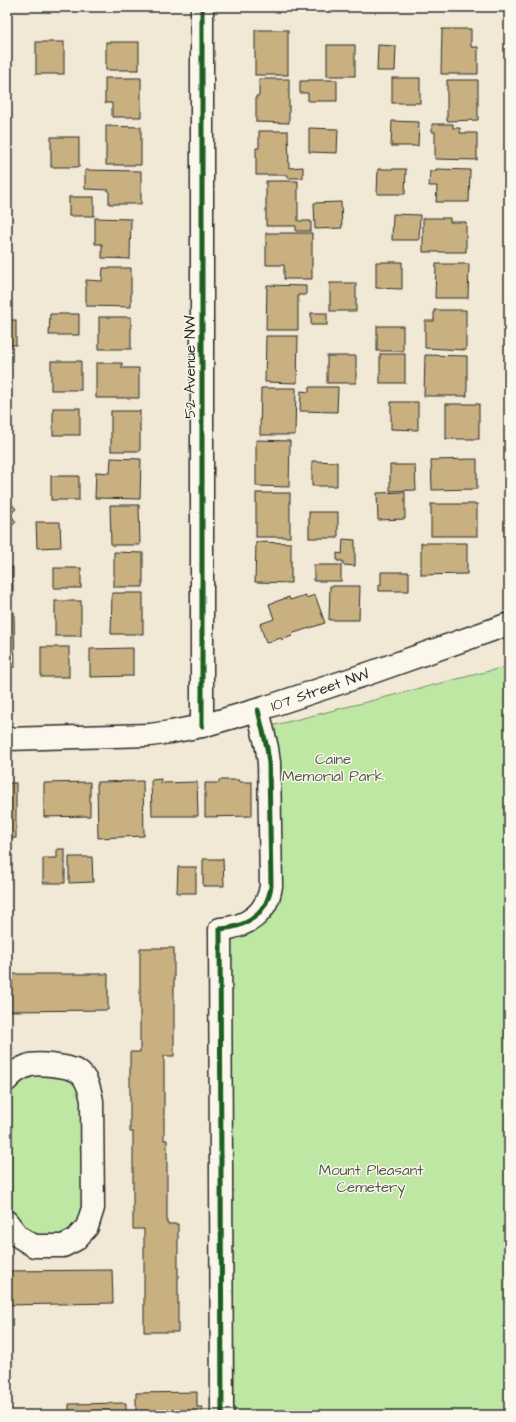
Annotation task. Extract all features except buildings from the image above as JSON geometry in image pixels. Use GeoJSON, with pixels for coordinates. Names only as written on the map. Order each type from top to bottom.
{"type":"FeatureCollection","features":[{"type":"Feature","properties":{"kind":"street","name":"52 Avenue NW"},"geometry":{"type":"LineString","coordinates":[[202,7],[202,726]]}},
{"type":"Feature","properties":{"kind":"street","name":"107 Street NW"},"geometry":{"type":"LineString","coordinates":[[7,739],[150,735],[202,726],[258,710],[370,673],[509,624]]}},
{"type":"Feature","properties":{"kind":"street"},"geometry":{"type":"LineString","coordinates":[[222,1415],[220,929],[236,927],[252,920],[261,911],[270,895],[269,763],[258,710]]}},
{"type":"Feature","properties":{"kind":"street"},"geometry":{"type":"LineString","coordinates":[[7,1080],[13,1073],[28,1065],[60,1065],[78,1071],[88,1085],[92,1101],[93,1208],[87,1227],[75,1240],[63,1246],[34,1246],[18,1236],[7,1222]]}},
{"type":"Feature","properties":{"kind":"green space","name":"Mount Pleasant Cemetery"},"geometry":{"type":"Polygon","coordinates":[[[509,666],[509,1415],[234,1415],[231,941],[253,928],[264,917],[271,726],[509,666]]]}},
{"type":"Feature","properties":{"kind":"green space"},"geometry":{"type":"Polygon","coordinates":[[[31,1075],[65,1077],[75,1084],[79,1090],[82,1102],[83,1207],[78,1222],[69,1232],[61,1236],[36,1236],[25,1229],[17,1220],[12,1208],[12,1090],[19,1082],[31,1075]]]}},
{"type":"Feature","properties":{"kind":"cycle path"},"geometry":{"type":"LineString","coordinates":[[202,7],[202,726]]}},
{"type":"Feature","properties":{"kind":"cycle path"},"geometry":{"type":"LineString","coordinates":[[222,1415],[220,929],[239,925],[254,917],[265,904],[269,896],[271,886],[269,763],[258,710]]}},
{"type":"Feature","properties":{"kind":"park label","name":"Caine Memorial Park"},"geometry":{"type":"Point","coordinates":[333,768]}}]}
